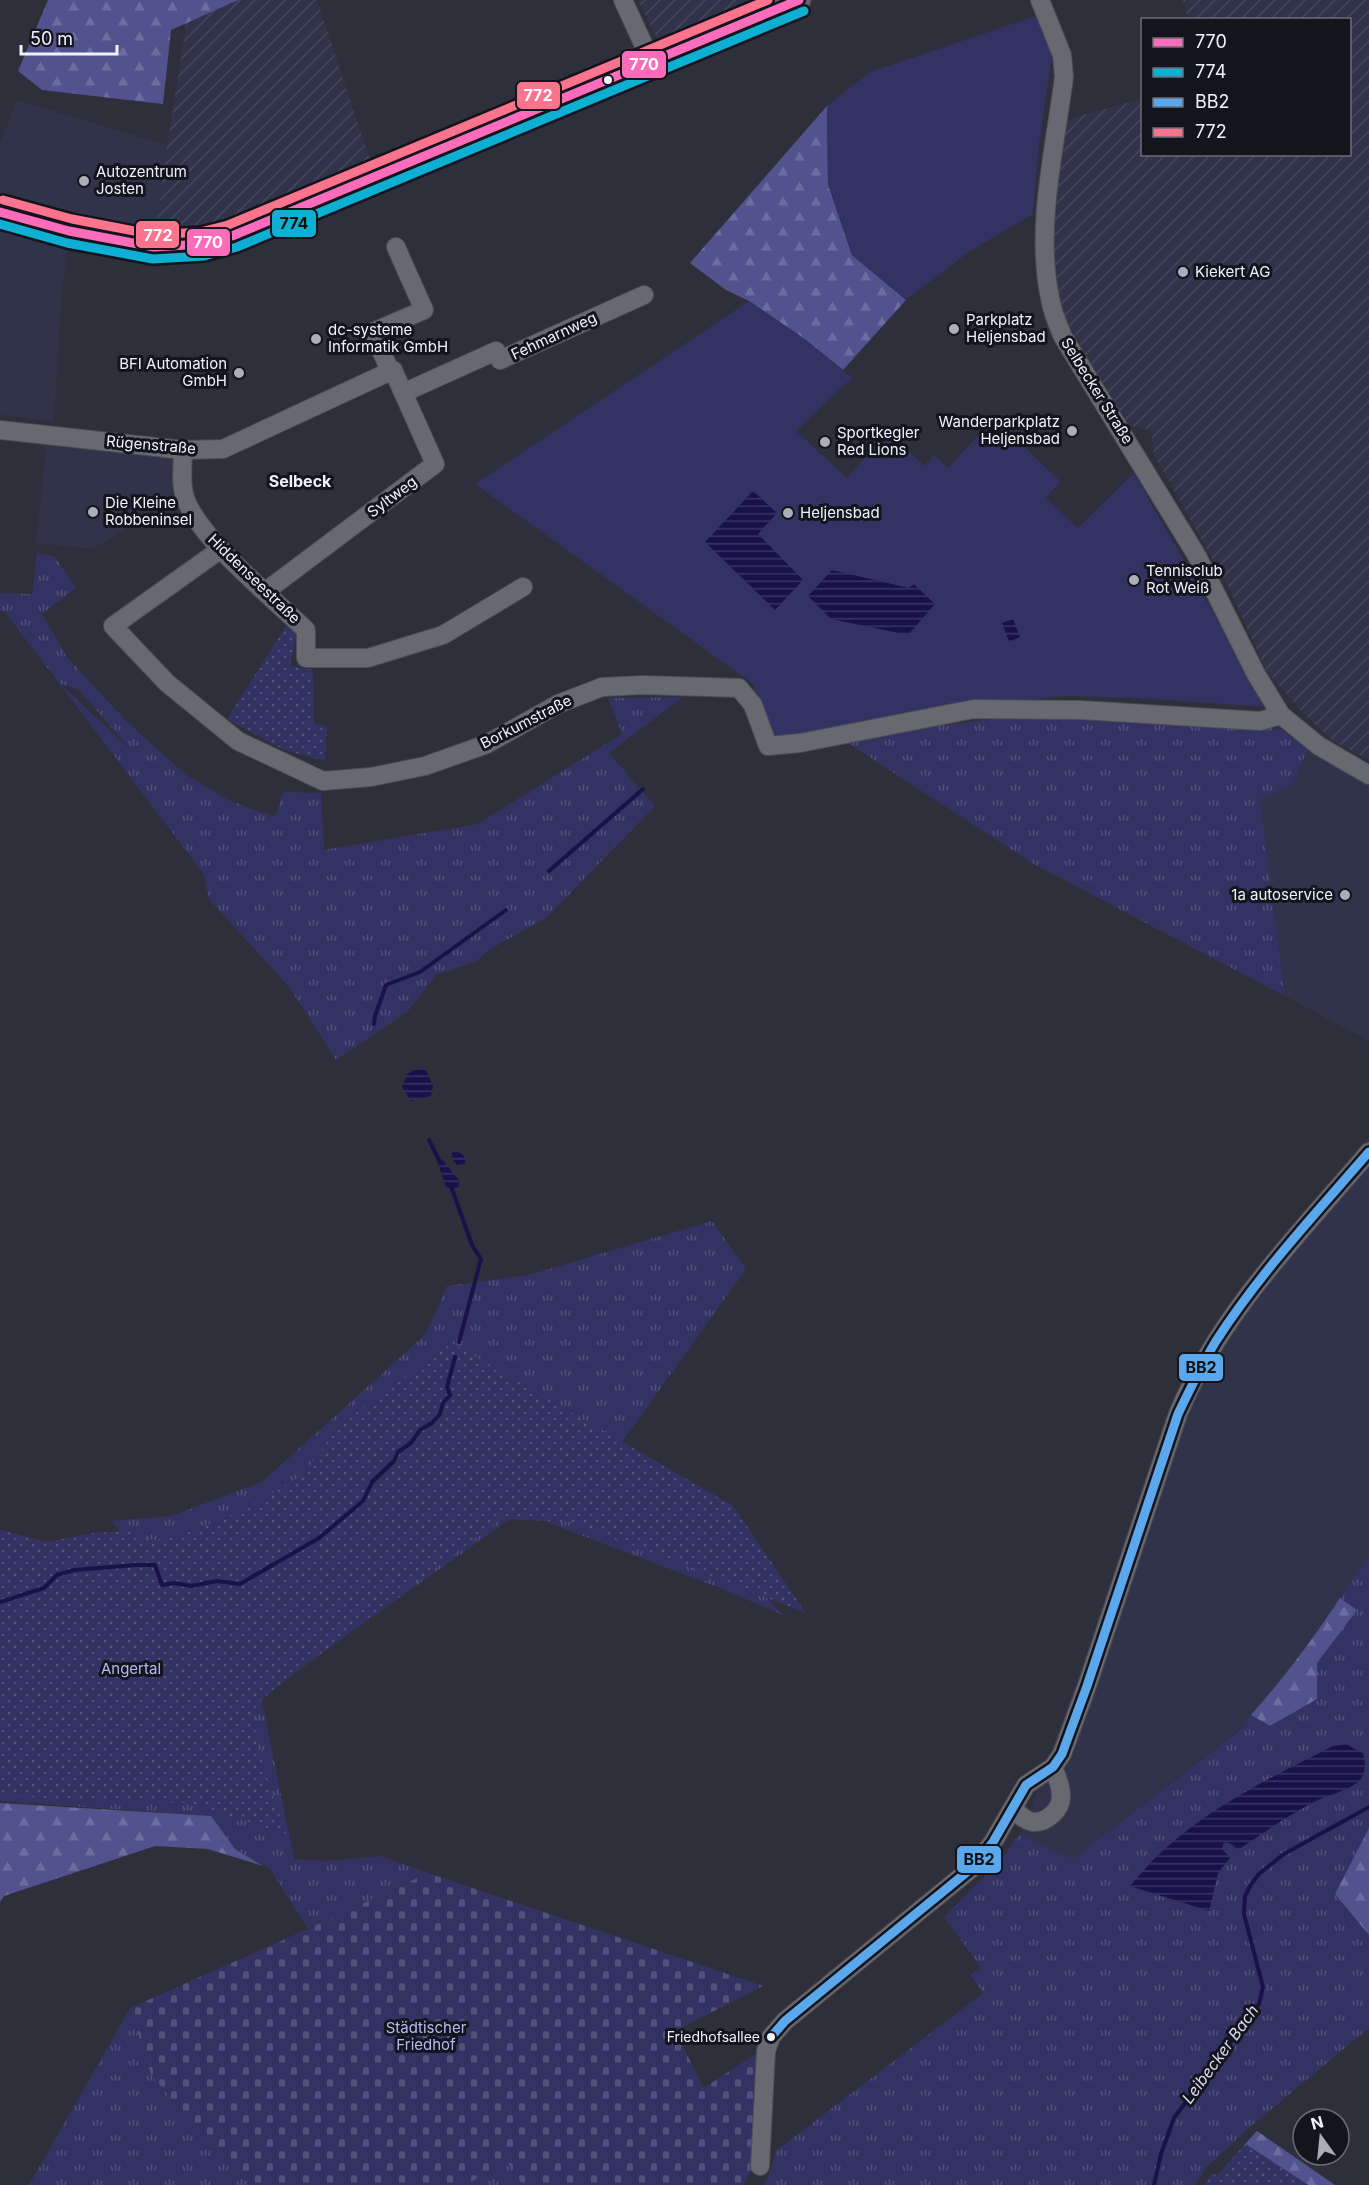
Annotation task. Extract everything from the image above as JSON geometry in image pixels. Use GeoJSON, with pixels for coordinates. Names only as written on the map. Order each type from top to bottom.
{"type":"FeatureCollection","features":[{"type":"Feature","properties":{"kind":"main road"},"geometry":{"type":"LineString","coordinates":[[0,212],[69,231],[154,247],[202,244],[232,236],[799,0]]}},
{"type":"Feature","properties":{"kind":"street"},"geometry":{"type":"LineString","coordinates":[[623,0],[651,61]]}},
{"type":"Feature","properties":{"kind":"street","name":"Selbecker Straße"},"geometry":{"type":"LineString","coordinates":[[1040,0],[1062,55],[1064,78],[1045,228],[1050,298],[1063,337],[1197,556],[1256,674],[1281,715],[1319,746],[1369,776]]}},
{"type":"Feature","properties":{"kind":"street","name":"Syltweg"},"geometry":{"type":"LineString","coordinates":[[266,591],[435,464],[373,332],[423,310],[396,247]]}},
{"type":"Feature","properties":{"kind":"street","name":"Fehmarnweg"},"geometry":{"type":"LineString","coordinates":[[403,393],[496,351],[500,360],[644,295]]}},
{"type":"Feature","properties":{"kind":"street","name":"Rügenstraße"},"geometry":{"type":"LineString","coordinates":[[0,430],[183,450],[223,449],[391,370]]}},
{"type":"Feature","properties":{"kind":"street","name":"Hiddenseestraße"},"geometry":{"type":"LineString","coordinates":[[183,450],[184,496],[193,516],[221,549],[306,630],[306,658],[368,658],[443,635],[523,587]]}},
{"type":"Feature","properties":{"kind":"street","name":"Borkumstraße"},"geometry":{"type":"LineString","coordinates":[[221,549],[113,626],[167,683],[238,741],[323,781],[371,777],[425,766],[487,744],[558,704],[602,687],[643,685],[739,688],[753,705],[768,746],[800,743],[974,709],[1081,710],[1260,721],[1281,715]]}},
{"type":"Feature","properties":{"kind":"street"},"geometry":{"type":"LineString","coordinates":[[760,2166],[766,2051],[775,2030],[967,1872],[993,1842],[1026,1785],[1053,1767],[1062,1754],[1188,1389],[1206,1355],[1238,1309],[1369,1152]]}},
{"type":"Feature","properties":{"kind":"street"},"geometry":{"type":"LineString","coordinates":[[1013,1809],[1031,1822],[1043,1821],[1052,1815],[1060,1805],[1062,1796],[1053,1767]]}},
{"type":"Feature","properties":{"kind":"shaded area"},"geometry":{"type":"Polygon","coordinates":[[[186,0],[317,0],[371,163],[203,231],[156,235],[167,145],[185,34],[186,0]]]}},
{"type":"Feature","properties":{"kind":"shaded area"},"geometry":{"type":"Polygon","coordinates":[[[638,0],[766,0],[658,40],[638,0]]]}},
{"type":"Feature","properties":{"kind":"shaded area"},"geometry":{"type":"Polygon","coordinates":[[[1183,0],[1369,0],[1369,760],[1333,741],[1302,712],[1266,670],[1229,588],[1154,455],[1151,431],[1129,425],[1089,374],[1066,326],[1054,281],[1052,236],[1065,120],[1141,99],[1141,156],[1351,156],[1351,18],[1188,18],[1183,0]]]}},
{"type":"Feature","properties":{"kind":"shaded area"},"geometry":{"type":"Polygon","coordinates":[[[17,100],[167,145],[156,235],[94,225],[62,217],[0,195],[0,143],[17,100]]]}},
{"type":"Feature","properties":{"kind":"shaded area"},"geometry":{"type":"Polygon","coordinates":[[[0,224],[68,244],[62,292],[54,421],[0,415],[0,224]]]}},
{"type":"Feature","properties":{"kind":"shaded area","name":"Die Kleine Robbeninsel"},"geometry":{"type":"Polygon","coordinates":[[[47,440],[171,455],[173,494],[123,531],[92,549],[36,543],[47,440]]]}},
{"type":"Feature","properties":{"kind":"shaded area"},"geometry":{"type":"Polygon","coordinates":[[[753,491],[777,513],[758,534],[803,580],[775,610],[705,542],[753,491]]]}},
{"type":"Feature","properties":{"kind":"shaded area"},"geometry":{"type":"Polygon","coordinates":[[[832,570],[909,588],[914,584],[935,604],[908,635],[831,619],[808,596],[832,570]]]}},
{"type":"Feature","properties":{"kind":"shaded area"},"geometry":{"type":"Polygon","coordinates":[[[1013,619],[1020,637],[1009,642],[1002,623],[1013,619]]]}},
{"type":"Feature","properties":{"kind":"shaded area"},"geometry":{"type":"Polygon","coordinates":[[[1308,748],[1369,779],[1369,1041],[1285,996],[1260,799],[1293,785],[1308,748]]]}},
{"type":"Feature","properties":{"kind":"shaded area"},"geometry":{"type":"Polygon","coordinates":[[[418,1068],[426,1069],[433,1087],[431,1096],[411,1101],[402,1087],[407,1074],[418,1068]]]}},
{"type":"Feature","properties":{"kind":"shaded area"},"geometry":{"type":"Polygon","coordinates":[[[1369,1137],[1369,1554],[1314,1638],[1241,1728],[1073,1859],[1019,1834],[1030,1811],[1081,1669],[1159,1437],[1178,1391],[1201,1348],[1230,1303],[1369,1137]]]}},
{"type":"Feature","properties":{"kind":"shaded area"},"geometry":{"type":"Polygon","coordinates":[[[456,1150],[463,1155],[466,1162],[464,1164],[457,1165],[452,1159],[452,1152],[456,1150]]]}},
{"type":"Feature","properties":{"kind":"shaded area"},"geometry":{"type":"Polygon","coordinates":[[[440,1157],[459,1180],[459,1187],[447,1190],[436,1158],[440,1157]]]}},
{"type":"Feature","properties":{"kind":"shaded area"},"geometry":{"type":"Polygon","coordinates":[[[1346,1744],[1363,1753],[1365,1761],[1360,1780],[1347,1789],[1304,1807],[1238,1850],[1226,1842],[1223,1844],[1222,1849],[1230,1858],[1218,1873],[1209,1911],[1130,1886],[1163,1851],[1206,1816],[1290,1768],[1333,1746],[1346,1744]]]}},
{"type":"Feature","properties":{"kind":"green space"},"geometry":{"type":"Polygon","coordinates":[[[48,0],[238,0],[171,30],[163,104],[42,90],[18,71],[48,0]]]}},
{"type":"Feature","properties":{"kind":"green space"},"geometry":{"type":"Polygon","coordinates":[[[1036,16],[1052,55],[1039,144],[1033,214],[970,251],[906,300],[852,255],[828,184],[827,106],[870,72],[1036,16]]]}},
{"type":"Feature","properties":{"kind":"green space"},"geometry":{"type":"Polygon","coordinates":[[[827,106],[828,184],[852,255],[906,300],[843,370],[806,340],[749,301],[726,290],[690,263],[827,106]]]}},
{"type":"Feature","properties":{"kind":"green space","name":"Heljensbad"},"geometry":{"type":"Polygon","coordinates":[[[749,301],[806,340],[852,378],[796,431],[847,478],[878,442],[898,441],[925,466],[934,455],[948,468],[994,418],[1060,481],[1046,498],[1078,528],[1134,473],[1267,707],[1137,698],[1065,696],[963,706],[775,737],[752,683],[475,484],[749,301]]]}},
{"type":"Feature","properties":{"kind":"green space"},"geometry":{"type":"Polygon","coordinates":[[[37,553],[55,557],[76,588],[42,614],[67,657],[126,721],[186,775],[228,800],[275,817],[283,792],[321,793],[324,850],[478,824],[622,734],[608,698],[683,697],[609,753],[655,806],[547,917],[489,950],[475,962],[436,975],[407,1012],[336,1060],[290,988],[209,899],[203,873],[5,612],[0,611],[0,593],[32,594],[37,553]],[[61,684],[134,753],[78,689],[61,684]]]}},
{"type":"Feature","properties":{"kind":"green space"},"geometry":{"type":"Polygon","coordinates":[[[286,626],[297,633],[290,666],[313,670],[314,724],[327,726],[325,761],[284,750],[227,719],[286,626]]]}},
{"type":"Feature","properties":{"kind":"green space"},"geometry":{"type":"Polygon","coordinates":[[[1002,718],[1140,719],[1260,727],[1280,729],[1308,748],[1293,785],[1260,799],[1285,996],[1032,863],[845,741],[1002,718]]]}},
{"type":"Feature","properties":{"kind":"green space","name":"Angertal"},"geometry":{"type":"Polygon","coordinates":[[[712,1221],[746,1269],[620,1445],[783,1615],[720,1588],[520,1512],[261,1696],[294,1859],[325,1861],[380,1856],[428,1873],[308,1929],[270,1869],[235,1849],[210,1816],[0,1801],[0,1675],[394,1484],[133,1548],[111,1521],[171,1516],[262,1482],[426,1334],[447,1286],[529,1275],[712,1221]]]}},
{"type":"Feature","properties":{"kind":"green space","name":"Angertal"},"geometry":{"type":"Polygon","coordinates":[[[452,1343],[733,1506],[806,1613],[573,1522],[501,1519],[287,1679],[258,1704],[254,1718],[259,1750],[286,1834],[188,1803],[90,1801],[0,1795],[0,1530],[47,1542],[92,1533],[129,1531],[154,1540],[179,1536],[246,1509],[304,1474],[338,1426],[452,1343]]]}},
{"type":"Feature","properties":{"kind":"green space"},"geometry":{"type":"Polygon","coordinates":[[[1369,1554],[1369,1828],[1335,1894],[1369,1935],[1369,2028],[1250,2127],[1205,2169],[1195,2185],[765,2185],[777,2150],[983,1993],[970,1975],[981,1967],[944,1917],[1003,1858],[1019,1834],[1073,1859],[1241,1729],[1251,1715],[1271,1726],[1316,1699],[1317,1663],[1357,1610],[1340,1598],[1369,1554]]]}},
{"type":"Feature","properties":{"kind":"green space"},"geometry":{"type":"Polygon","coordinates":[[[1340,1598],[1357,1610],[1317,1663],[1317,1699],[1270,1726],[1251,1715],[1298,1658],[1340,1598]]]}},
{"type":"Feature","properties":{"kind":"green space"},"geometry":{"type":"Polygon","coordinates":[[[0,1803],[211,1816],[235,1849],[263,1866],[208,1849],[155,1846],[4,1896],[0,1902],[0,1803]]]}},
{"type":"Feature","properties":{"kind":"green space"},"geometry":{"type":"Polygon","coordinates":[[[1369,1828],[1369,1935],[1335,1894],[1369,1828]]]}},
{"type":"Feature","properties":{"kind":"green space","name":"Städtischer Friedhof"},"geometry":{"type":"Polygon","coordinates":[[[428,1873],[763,1986],[675,2031],[704,2088],[760,2051],[751,2171],[743,2185],[523,2185],[507,2162],[465,2185],[252,2185],[221,2159],[151,2074],[130,2008],[428,1873]]]}},
{"type":"Feature","properties":{"kind":"green space"},"geometry":{"type":"Polygon","coordinates":[[[130,2008],[151,2074],[221,2159],[252,2185],[29,2185],[130,2008]]]}},
{"type":"Feature","properties":{"kind":"green space"},"geometry":{"type":"Polygon","coordinates":[[[1257,2131],[1291,2155],[1291,2167],[1309,2167],[1335,2185],[1308,2185],[1245,2144],[1257,2131]]]}},
{"type":"Feature","properties":{"kind":"green space"},"geometry":{"type":"Polygon","coordinates":[[[1245,2144],[1308,2185],[1204,2185],[1212,2173],[1217,2176],[1245,2144]]]}},
{"type":"Feature","properties":{"kind":"green space"},"geometry":{"type":"Polygon","coordinates":[[[507,2161],[523,2185],[465,2185],[507,2161]]]}},
{"type":"Feature","properties":{"kind":"waterway"},"geometry":{"type":"LineString","coordinates":[[549,871],[643,789]]}},
{"type":"Feature","properties":{"kind":"waterway"},"geometry":{"type":"LineString","coordinates":[[374,1024],[386,985],[420,972],[506,910]]}},
{"type":"Feature","properties":{"kind":"waterway"},"geometry":{"type":"LineString","coordinates":[[429,1140],[439,1160]]}},
{"type":"Feature","properties":{"kind":"waterway"},"geometry":{"type":"LineString","coordinates":[[451,1186],[472,1245],[481,1259],[459,1342]]}},
{"type":"Feature","properties":{"kind":"waterway"},"geometry":{"type":"LineString","coordinates":[[0,1602],[44,1588],[57,1575],[74,1570],[136,1565],[155,1565],[162,1585],[174,1583],[191,1586],[217,1581],[240,1584],[319,1538],[363,1501],[372,1482],[394,1461],[398,1452],[411,1443],[420,1430],[432,1423],[440,1414],[443,1403],[450,1395],[447,1387],[455,1357]]}},
{"type":"Feature","properties":{"kind":"waterway","name":"Leibecker Bach"},"geometry":{"type":"LineString","coordinates":[[1154,2185],[1161,2154],[1174,2118],[1259,2004],[1263,1987],[1244,1914],[1245,1896],[1250,1886],[1259,1874],[1284,1854],[1369,1807]]}},
{"type":"Feature","properties":{"kind":"transit line","name":"772"},"geometry":{"type":"LineString","coordinates":[[3,200],[72,219],[155,235],[200,232],[228,225],[768,0]]}},
{"type":"Feature","properties":{"kind":"transit line","name":"770"},"geometry":{"type":"LineString","coordinates":[[0,212],[69,231],[154,247],[202,244],[232,236],[799,0]]}},
{"type":"Feature","properties":{"kind":"transit line","name":"774"},"geometry":{"type":"LineString","coordinates":[[0,224],[67,243],[153,259],[204,256],[237,247],[804,11]]}},
{"type":"Feature","properties":{"kind":"transit line","name":"BB2"},"geometry":{"type":"LineString","coordinates":[[771,2037],[785,2021],[973,1867],[993,1842],[1026,1785],[1053,1767],[1062,1754],[1178,1414],[1196,1377],[1216,1341],[1251,1291],[1369,1152]]}},
{"type":"Feature","properties":{"kind":"place","name":"Autozentrum Josten"},"geometry":{"type":"Point","coordinates":[84,181]}},
{"type":"Feature","properties":{"kind":"place","name":"Kiekert AG"},"geometry":{"type":"Point","coordinates":[1183,272]}},
{"type":"Feature","properties":{"kind":"place","name":"Parkplatz Heljensbad"},"geometry":{"type":"Point","coordinates":[954,329]}},
{"type":"Feature","properties":{"kind":"place","name":"dc-systeme Informatik GmbH"},"geometry":{"type":"Point","coordinates":[316,339]}},
{"type":"Feature","properties":{"kind":"place","name":"BFI Automation GmbH"},"geometry":{"type":"Point","coordinates":[239,373]}},
{"type":"Feature","properties":{"kind":"place","name":"Wanderparkplatz Heljensbad"},"geometry":{"type":"Point","coordinates":[1072,431]}},
{"type":"Feature","properties":{"kind":"place","name":"Sportkegler Red Lions"},"geometry":{"type":"Point","coordinates":[825,442]}},
{"type":"Feature","properties":{"kind":"place","name":"Die Kleine Robbeninsel"},"geometry":{"type":"Point","coordinates":[93,512]}},
{"type":"Feature","properties":{"kind":"place","name":"Heljensbad"},"geometry":{"type":"Point","coordinates":[788,513]}},
{"type":"Feature","properties":{"kind":"place","name":"Tennisclub Rot Weiß"},"geometry":{"type":"Point","coordinates":[1134,580]}},
{"type":"Feature","properties":{"kind":"place","name":"1a autoservice"},"geometry":{"type":"Point","coordinates":[1345,895]}},
{"type":"Feature","properties":{"kind":"place","name":"Friedhofsallee"},"geometry":{"type":"Point","coordinates":[771,2037]}},
{"type":"Feature","properties":{"kind":"district","name":"Selbeck"},"geometry":{"type":"Point","coordinates":[300,481]}}]}
